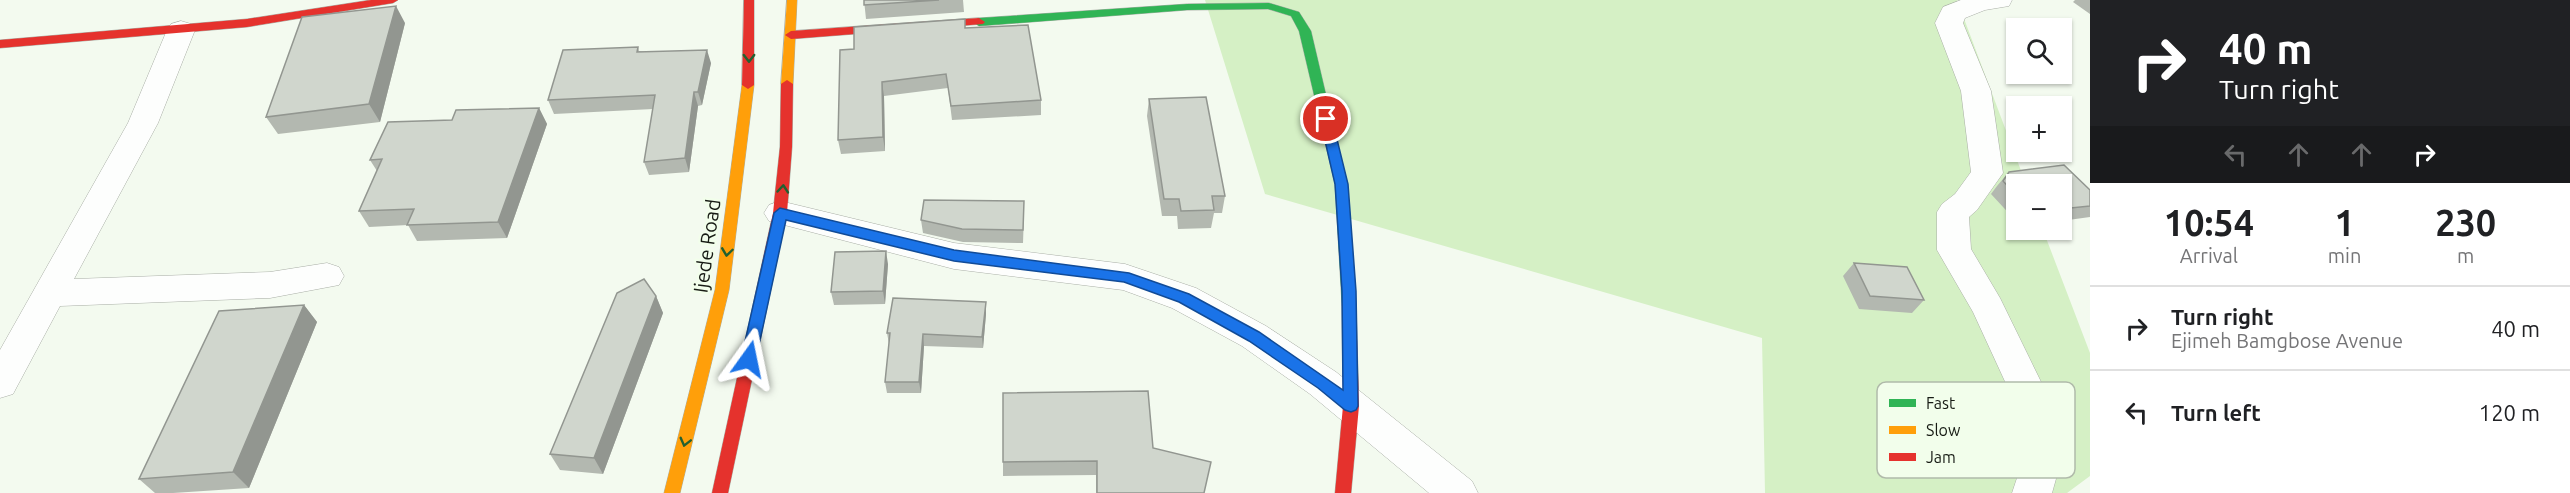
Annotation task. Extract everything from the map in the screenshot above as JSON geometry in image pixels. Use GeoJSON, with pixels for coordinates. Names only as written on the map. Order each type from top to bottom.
{"type":"FeatureCollection","features":[{"type":"Feature","properties":{"kind":"main road"},"geometry":{"type":"LineString","coordinates":[[0,44],[181,30],[357,8],[393,0]]}},
{"type":"Feature","properties":{"kind":"main road","name":"Ijede Road"},"geometry":{"type":"LineString","coordinates":[[672,493],[722,290],[749,79],[749,0]]}},
{"type":"Feature","properties":{"kind":"main road"},"geometry":{"type":"LineString","coordinates":[[720,493],[780,213],[786,147],[792,0]]}},
{"type":"Feature","properties":{"kind":"main road"},"geometry":{"type":"LineString","coordinates":[[792,35],[1187,7],[1269,6],[1295,14],[1305,31],[1341,184],[1349,291],[1351,406],[1343,493]]}},
{"type":"Feature","properties":{"kind":"street"},"geometry":{"type":"LineString","coordinates":[[1999,0],[1980,2],[1953,14],[1950,23],[1976,90],[1987,173],[1966,202],[1953,212],[1954,250],[1988,309],[2023,382]]}},
{"type":"Feature","properties":{"kind":"street"},"geometry":{"type":"LineString","coordinates":[[0,383],[143,123],[181,30]]}},
{"type":"Feature","properties":{"kind":"street"},"geometry":{"type":"LineString","coordinates":[[780,213],[954,256],[1125,276],[1184,298],[1254,336],[1323,383],[1458,493]]}},
{"type":"Feature","properties":{"kind":"street"},"geometry":{"type":"LineString","coordinates":[[50,293],[270,285],[327,276]]}},
{"type":"Feature","properties":{"kind":"street"},"geometry":{"type":"LineString","coordinates":[[2032,493],[2037,478]]}},
{"type":"Feature","properties":{"kind":"green space"},"geometry":{"type":"Polygon","coordinates":[[[1205,0],[1957,0],[2006,131],[2006,162],[2018,162],[2022,174],[2006,174],[2006,240],[2047,240],[2090,353],[2090,476],[2067,493],[1765,493],[1762,338],[1265,194],[1205,0]]]}},
{"type":"Feature","properties":{"kind":"building"},"geometry":{"type":"Polygon","coordinates":[[[864,0],[939,0],[864,5],[864,0]]]}},
{"type":"Feature","properties":{"kind":"building"},"geometry":{"type":"Polygon","coordinates":[[[396,6],[369,104],[266,117],[302,17],[396,6]]]}},
{"type":"Feature","properties":{"kind":"building"},"geometry":{"type":"Polygon","coordinates":[[[965,19],[965,28],[1028,25],[1041,100],[951,106],[946,74],[882,82],[883,137],[838,140],[840,50],[854,49],[854,27],[965,19]]]}},
{"type":"Feature","properties":{"kind":"building"},"geometry":{"type":"Polygon","coordinates":[[[638,47],[637,52],[707,50],[698,92],[694,92],[685,158],[644,162],[655,95],[548,100],[563,50],[638,47]]]}},
{"type":"Feature","properties":{"kind":"building"},"geometry":{"type":"Polygon","coordinates":[[[1206,97],[1225,196],[1212,196],[1214,210],[1181,211],[1179,199],[1164,199],[1149,99],[1206,97]]]}},
{"type":"Feature","properties":{"kind":"building"},"geometry":{"type":"Polygon","coordinates":[[[539,108],[498,222],[407,225],[414,209],[359,211],[382,159],[370,160],[388,122],[452,120],[456,110],[539,108]]]}},
{"type":"Feature","properties":{"kind":"building"},"geometry":{"type":"Polygon","coordinates":[[[2064,165],[2090,190],[2090,206],[2072,208],[2072,174],[2008,174],[2064,165]]]}},
{"type":"Feature","properties":{"kind":"building"},"geometry":{"type":"Polygon","coordinates":[[[924,200],[1024,201],[1023,230],[962,229],[921,220],[924,200]]]}},
{"type":"Feature","properties":{"kind":"building"},"geometry":{"type":"Polygon","coordinates":[[[886,251],[883,291],[831,292],[835,252],[886,251]]]}},
{"type":"Feature","properties":{"kind":"building"},"geometry":{"type":"Polygon","coordinates":[[[1854,263],[1907,267],[1924,300],[1870,296],[1854,263]]]}},
{"type":"Feature","properties":{"kind":"building"},"geometry":{"type":"Polygon","coordinates":[[[644,279],[656,296],[594,458],[550,454],[617,293],[644,279]]]}},
{"type":"Feature","properties":{"kind":"building"},"geometry":{"type":"Polygon","coordinates":[[[893,298],[986,302],[982,337],[923,334],[919,382],[885,382],[890,333],[887,333],[893,298]]]}},
{"type":"Feature","properties":{"kind":"building"},"geometry":{"type":"Polygon","coordinates":[[[304,305],[233,472],[139,479],[219,311],[304,305]]]}},
{"type":"Feature","properties":{"kind":"building"},"geometry":{"type":"Polygon","coordinates":[[[1148,391],[1153,448],[1211,462],[1204,493],[1097,493],[1097,461],[1003,462],[1003,393],[1148,391]]]}},
{"type":"Feature","properties":{"kind":"traffic: fast"},"geometry":{"type":"LineString","coordinates":[[979,22],[1187,7],[1269,6],[1295,14],[1305,31],[1341,184],[1349,305]]}},
{"type":"Feature","properties":{"kind":"traffic: slow"},"geometry":{"type":"LineString","coordinates":[[787,84],[792,0]]}},
{"type":"Feature","properties":{"kind":"traffic: slow"},"geometry":{"type":"LineString","coordinates":[[672,493],[722,290],[748,85]]}},
{"type":"Feature","properties":{"kind":"traffic: jam"},"geometry":{"type":"LineString","coordinates":[[0,44],[247,23],[393,0]]}},
{"type":"Feature","properties":{"kind":"traffic: jam"},"geometry":{"type":"LineString","coordinates":[[748,85],[749,0]]}},
{"type":"Feature","properties":{"kind":"traffic: jam"},"geometry":{"type":"LineString","coordinates":[[791,35],[979,22]]}},
{"type":"Feature","properties":{"kind":"traffic: jam"},"geometry":{"type":"LineString","coordinates":[[720,493],[780,213],[786,147],[787,84]]}},
{"type":"Feature","properties":{"kind":"traffic: jam"},"geometry":{"type":"LineString","coordinates":[[1343,493],[1351,406],[1349,305]]}},
{"type":"Feature","properties":{"kind":"route"},"geometry":{"type":"LineString","coordinates":[[749,359],[780,213],[954,256],[1125,276],[1184,298],[1254,336],[1323,383],[1351,406],[1349,291],[1341,184],[1326,119]]}}]}
